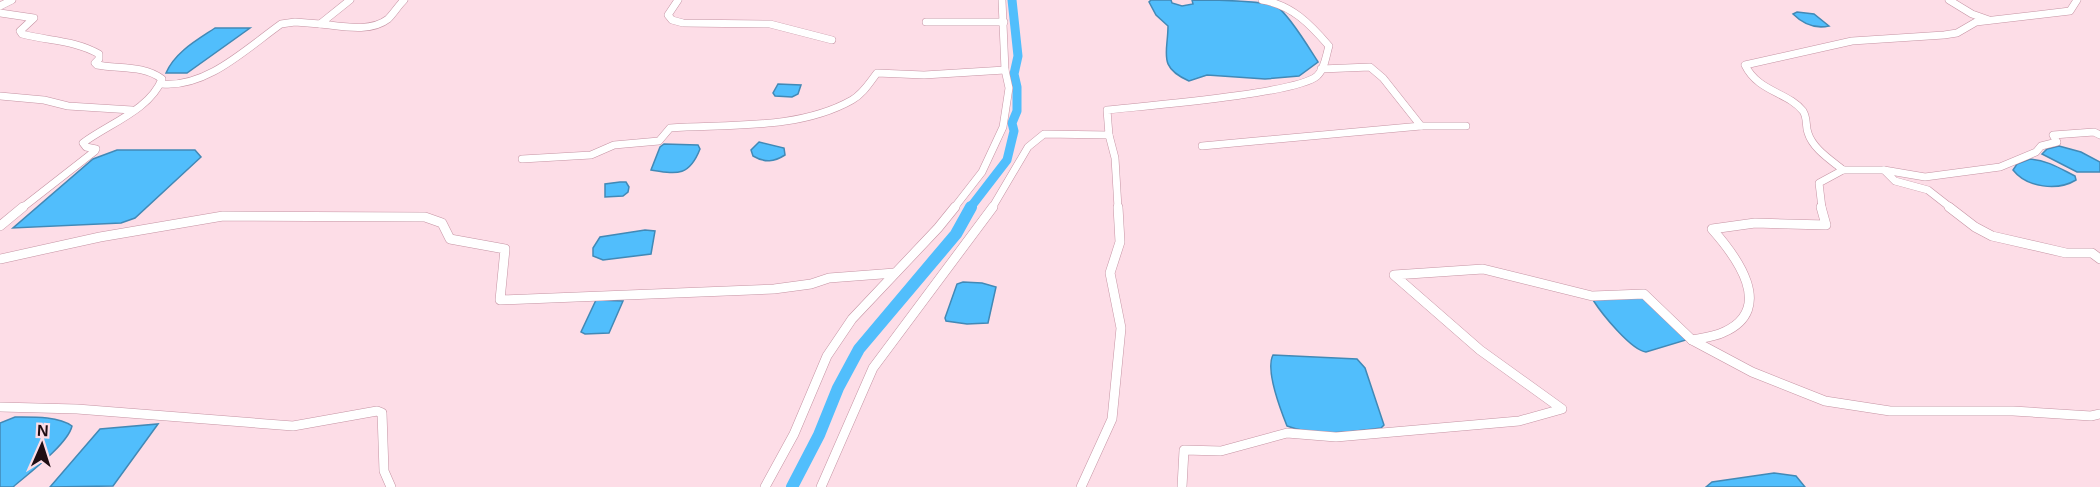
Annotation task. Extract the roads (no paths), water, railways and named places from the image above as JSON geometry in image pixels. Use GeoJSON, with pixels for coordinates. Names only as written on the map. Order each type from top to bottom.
{"type":"FeatureCollection","features":[{"type":"Feature","properties":{"kind":"street"},"geometry":{"type":"LineString","coordinates":[[0,6],[12,0]]}},
{"type":"Feature","properties":{"kind":"street"},"geometry":{"type":"LineString","coordinates":[[320,24],[350,0]]}},
{"type":"Feature","properties":{"kind":"street"},"geometry":{"type":"LineString","coordinates":[[162,84],[171,87],[194,82],[281,24],[294,22],[363,26],[380,23],[386,21],[404,0]]}},
{"type":"Feature","properties":{"kind":"street"},"geometry":{"type":"LineString","coordinates":[[678,0],[668,15],[672,20],[683,23],[771,24],[832,40]]}},
{"type":"Feature","properties":{"kind":"street"},"geometry":{"type":"LineString","coordinates":[[765,487],[794,434],[827,356],[852,318],[938,228],[982,172],[995,148],[1003,127],[1010,88],[1005,70],[1002,0]]}},
{"type":"Feature","properties":{"kind":"street"},"geometry":{"type":"LineString","coordinates":[[1081,487],[1112,419],[1121,328],[1110,273],[1120,242],[1115,158],[1109,135],[1107,110],[1281,88],[1311,81],[1321,69],[1329,46],[1311,24],[1278,2],[1262,0]]}},
{"type":"Feature","properties":{"kind":"street"},"geometry":{"type":"LineString","coordinates":[[1949,0],[1972,14],[1990,20]]}},
{"type":"Feature","properties":{"kind":"street"},"geometry":{"type":"LineString","coordinates":[[1843,170],[1816,147],[1808,132],[1808,122],[1802,110],[1751,77],[1745,65],[1852,41],[1916,39],[1957,33],[1976,22],[2048,16],[2070,11],[2077,0]]}},
{"type":"Feature","properties":{"kind":"street"},"geometry":{"type":"LineString","coordinates":[[0,13],[34,18],[20,31],[22,34],[78,44],[99,54],[95,63],[98,65],[146,70],[162,77],[160,88],[83,143],[86,147],[96,148],[94,151],[0,226]]}},
{"type":"Feature","properties":{"kind":"street"},"geometry":{"type":"LineString","coordinates":[[926,22],[1004,22]]}},
{"type":"Feature","properties":{"kind":"street"},"geometry":{"type":"LineString","coordinates":[[1321,69],[1370,67],[1383,78],[1421,126]]}},
{"type":"Feature","properties":{"kind":"street"},"geometry":{"type":"LineString","coordinates":[[522,159],[591,155],[614,145],[659,141],[670,128],[776,121],[813,116],[853,99],[877,73],[924,75],[1005,70]]}},
{"type":"Feature","properties":{"kind":"street"},"geometry":{"type":"LineString","coordinates":[[0,96],[44,100],[68,106],[132,110]]}},
{"type":"Feature","properties":{"kind":"street"},"geometry":{"type":"LineString","coordinates":[[1202,146],[1421,126],[1466,126]]}},
{"type":"Feature","properties":{"kind":"street"},"geometry":{"type":"LineString","coordinates":[[1692,340],[1726,331],[1743,319],[1749,307],[1746,273],[1733,252],[1712,229],[1755,223],[1826,225],[1820,201],[1819,183],[1843,170],[1884,170],[1924,177],[2001,167],[2036,152],[2041,146],[2056,142],[2053,135],[2094,132],[2100,135]]}},
{"type":"Feature","properties":{"kind":"street"},"geometry":{"type":"LineString","coordinates":[[821,487],[873,368],[986,219],[1028,147],[1044,134],[1109,135]]}},
{"type":"Feature","properties":{"kind":"street"},"geometry":{"type":"LineString","coordinates":[[1884,170],[1895,181],[1928,190],[1974,227],[1992,236],[2066,253],[2092,253],[2100,258]]}},
{"type":"Feature","properties":{"kind":"street"},"geometry":{"type":"LineString","coordinates":[[0,259],[186,220],[223,216],[425,217],[437,219],[444,224],[450,239],[463,243],[500,246],[505,249],[500,300],[774,289],[811,284],[829,278],[895,273]]}},
{"type":"Feature","properties":{"kind":"street"},"geometry":{"type":"LineString","coordinates":[[1182,487],[1184,450],[1221,451],[1287,433],[1336,437],[1519,421],[1562,409],[1480,350],[1394,275],[1484,269],[1592,296],[1644,294],[1692,340],[1752,372],[1825,401],[1890,411],[2013,411],[2091,416],[2100,414]]}},
{"type":"Feature","properties":{"kind":"street"},"geometry":{"type":"LineString","coordinates":[[0,407],[77,409],[293,426],[377,411],[382,413],[384,471],[391,487]]}},
{"type":"Feature","properties":{"kind":"water"},"geometry":{"type":"Polygon","coordinates":[[[1151,0],[1171,0],[1172,3],[1182,6],[1193,4],[1192,0],[1223,0],[1276,6],[1293,24],[1318,62],[1299,76],[1265,79],[1207,75],[1189,81],[1179,76],[1168,65],[1166,52],[1168,26],[1156,15],[1149,2],[1151,0]]]}},
{"type":"Feature","properties":{"kind":"water"},"geometry":{"type":"Polygon","coordinates":[[[1797,12],[1814,14],[1829,26],[1819,27],[1805,23],[1793,14],[1797,12]]]}},
{"type":"Feature","properties":{"kind":"water"},"geometry":{"type":"Polygon","coordinates":[[[215,28],[250,28],[187,73],[166,73],[181,53],[215,28]]]}},
{"type":"Feature","properties":{"kind":"water"},"geometry":{"type":"Polygon","coordinates":[[[778,84],[801,85],[798,94],[792,97],[775,96],[773,93],[778,84]]]}},
{"type":"Feature","properties":{"kind":"water"},"geometry":{"type":"Polygon","coordinates":[[[759,142],[784,148],[785,155],[769,161],[753,156],[751,150],[759,142]]]}},
{"type":"Feature","properties":{"kind":"water"},"geometry":{"type":"Polygon","coordinates":[[[664,144],[698,145],[700,149],[691,165],[681,172],[651,170],[660,147],[664,144]]]}},
{"type":"Feature","properties":{"kind":"water"},"geometry":{"type":"Polygon","coordinates":[[[2059,146],[2081,152],[2100,162],[2100,172],[2077,172],[2042,154],[2047,149],[2059,146]]]}},
{"type":"Feature","properties":{"kind":"water"},"geometry":{"type":"Polygon","coordinates":[[[117,150],[195,150],[201,157],[135,218],[121,223],[13,228],[93,159],[117,150]]]}},
{"type":"Feature","properties":{"kind":"water"},"geometry":{"type":"Polygon","coordinates":[[[2030,159],[2054,165],[2075,176],[2076,180],[2061,186],[2043,186],[2026,181],[2013,170],[2017,164],[2030,159]]]}},
{"type":"Feature","properties":{"kind":"water"},"geometry":{"type":"Polygon","coordinates":[[[626,182],[629,187],[628,192],[623,196],[605,197],[605,184],[626,182]]]}},
{"type":"Feature","properties":{"kind":"water"},"geometry":{"type":"Polygon","coordinates":[[[645,230],[655,231],[651,254],[603,260],[593,256],[593,248],[600,237],[645,230]]]}},
{"type":"Feature","properties":{"kind":"water"},"geometry":{"type":"Polygon","coordinates":[[[982,283],[996,287],[988,323],[967,324],[946,321],[945,318],[957,284],[982,283]]]}},
{"type":"Feature","properties":{"kind":"water"},"geometry":{"type":"Polygon","coordinates":[[[1641,295],[1686,340],[1646,352],[1640,350],[1617,330],[1593,300],[1641,295]]]}},
{"type":"Feature","properties":{"kind":"water"},"geometry":{"type":"Polygon","coordinates":[[[596,300],[623,301],[609,333],[585,334],[581,332],[596,300]]]}},
{"type":"Feature","properties":{"kind":"water"},"geometry":{"type":"Polygon","coordinates":[[[1273,355],[1357,359],[1365,368],[1384,425],[1381,428],[1334,433],[1310,432],[1287,426],[1272,380],[1273,355]]]}},
{"type":"Feature","properties":{"kind":"water"},"geometry":{"type":"Polygon","coordinates":[[[15,417],[52,419],[72,426],[56,450],[37,467],[13,487],[0,487],[0,423],[15,417]]]}},
{"type":"Feature","properties":{"kind":"water"},"geometry":{"type":"Polygon","coordinates":[[[158,424],[113,486],[50,487],[100,429],[158,424]]]}},
{"type":"Feature","properties":{"kind":"water"},"geometry":{"type":"Polygon","coordinates":[[[1774,473],[1796,476],[1805,487],[1706,487],[1712,482],[1774,473]]]}},
{"type":"Feature","properties":{"kind":"waterway"},"geometry":{"type":"LineString","coordinates":[[970,208],[1007,160],[1014,131],[1012,123],[1017,111],[1017,87],[1014,74],[1018,56],[1012,0]]}},
{"type":"Feature","properties":{"kind":"waterway"},"geometry":{"type":"LineString","coordinates":[[792,487],[819,435],[838,388],[859,349],[956,234],[971,207]]}}]}
